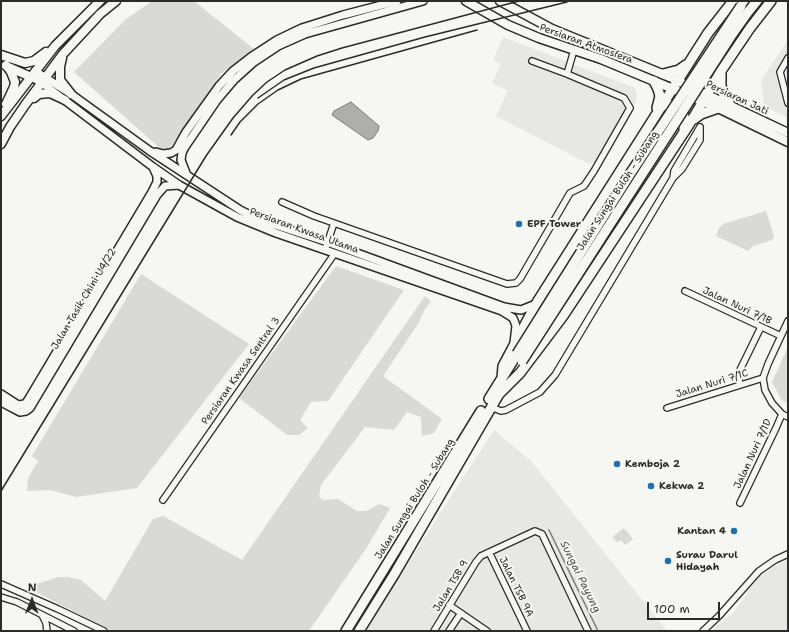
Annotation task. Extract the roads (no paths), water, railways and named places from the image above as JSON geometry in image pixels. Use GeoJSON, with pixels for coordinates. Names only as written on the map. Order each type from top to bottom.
{"type":"FeatureCollection","features":[{"type":"Feature","properties":{"kind":"highway","name":"Jalan Sungai Buloh - Subang"},"geometry":{"type":"LineString","coordinates":[[359,631],[499,394],[536,304],[708,33],[733,1]]}},
{"type":"Feature","properties":{"kind":"highway","name":"Jalan Sungai Buloh - Subang"},"geometry":{"type":"LineString","coordinates":[[346,631],[517,353],[630,174],[724,31],[746,1]]}},
{"type":"Feature","properties":{"kind":"highway","name":"Jalan Sungai Buloh - Subang"},"geometry":{"type":"LineString","coordinates":[[517,353],[731,36],[757,1]]}},
{"type":"Feature","properties":{"kind":"highway","name":"Jalan Sungai Buloh - Subang"},"geometry":{"type":"LineString","coordinates":[[499,394],[520,373],[563,316],[690,123],[721,71],[750,28],[771,1]]}},
{"type":"Feature","properties":{"kind":"highway"},"geometry":{"type":"LineString","coordinates":[[663,74],[679,70],[690,61],[695,69],[701,73],[710,74],[721,71],[721,86],[730,105]]}},
{"type":"Feature","properties":{"kind":"highway"},"geometry":{"type":"LineString","coordinates":[[654,81],[660,96],[655,117]]}},
{"type":"Feature","properties":{"kind":"highway"},"geometry":{"type":"LineString","coordinates":[[662,106],[677,106],[682,111],[684,116],[684,132]]}},
{"type":"Feature","properties":{"kind":"highway","name":"Jalan Sungai Buloh - Subang"},"geometry":{"type":"LineString","coordinates":[[690,123],[701,114],[718,108]]}},
{"type":"Feature","properties":{"kind":"highway"},"geometry":{"type":"LineString","coordinates":[[353,631],[410,539],[416,535]]}},
{"type":"Feature","properties":{"kind":"main road"},"geometry":{"type":"LineString","coordinates":[[1,115],[55,46],[100,1]]}},
{"type":"Feature","properties":{"kind":"main road"},"geometry":{"type":"LineString","coordinates":[[1,144],[10,127],[25,105],[63,54],[100,14],[116,1]]}},
{"type":"Feature","properties":{"kind":"main road","name":"Persiaran Atmosfera"},"geometry":{"type":"LineString","coordinates":[[466,1],[508,25],[539,38],[601,59],[654,81],[675,85],[704,98]]}},
{"type":"Feature","properties":{"kind":"main road","name":"Persiaran Atmosfera"},"geometry":{"type":"LineString","coordinates":[[500,1],[552,29],[663,74],[675,85]]}},
{"type":"Feature","properties":{"kind":"main road"},"geometry":{"type":"LineString","coordinates":[[1,56],[30,63],[55,46]]}},
{"type":"Feature","properties":{"kind":"main road"},"geometry":{"type":"LineString","coordinates":[[63,54],[60,67],[60,80],[71,94]]}},
{"type":"Feature","properties":{"kind":"main road","name":"Persiaran Kwasa Utama"},"geometry":{"type":"LineString","coordinates":[[1,56],[33,74]]}},
{"type":"Feature","properties":{"kind":"main road"},"geometry":{"type":"LineString","coordinates":[[1,115],[15,82],[11,72],[3,65]]}},
{"type":"Feature","properties":{"kind":"main road","name":"Persiaran Kwasa Utama"},"geometry":{"type":"LineString","coordinates":[[3,65],[33,74]]}},
{"type":"Feature","properties":{"kind":"main road"},"geometry":{"type":"LineString","coordinates":[[25,105],[43,92],[50,93],[65,100]]}},
{"type":"Feature","properties":{"kind":"main road","name":"Persiaran Jati"},"geometry":{"type":"LineString","coordinates":[[704,98],[730,105],[788,133]]}},
{"type":"Feature","properties":{"kind":"main road","name":"Persiaran Jati"},"geometry":{"type":"LineString","coordinates":[[704,98],[718,108],[788,142]]}},
{"type":"Feature","properties":{"kind":"street"},"geometry":{"type":"LineString","coordinates":[[150,151],[163,154],[172,153],[176,150],[219,86],[251,57],[277,40],[309,26],[343,15],[397,1]]}},
{"type":"Feature","properties":{"kind":"street"},"geometry":{"type":"LineString","coordinates":[[186,173],[182,160],[182,154],[185,147],[217,100],[234,80],[254,62],[278,46],[305,34],[423,1]]}},
{"type":"Feature","properties":{"kind":"street"},"geometry":{"type":"LineString","coordinates":[[567,74],[574,50]]}},
{"type":"Feature","properties":{"kind":"street"},"geometry":{"type":"LineString","coordinates":[[788,58],[780,72],[780,75],[788,103]]}},
{"type":"Feature","properties":{"kind":"street"},"geometry":{"type":"LineString","coordinates":[[282,202],[334,223],[508,284],[516,283],[522,276],[570,193],[584,186],[594,171],[630,108],[624,98],[532,61]]}},
{"type":"Feature","properties":{"kind":"street","name":"Persiaran Kwasa Utama"},"geometry":{"type":"LineString","coordinates":[[33,74],[71,94],[150,151],[186,173],[240,210],[260,220],[326,246],[504,307],[521,310],[536,304]]}},
{"type":"Feature","properties":{"kind":"street","name":"Persiaran Kwasa Utama"},"geometry":{"type":"LineString","coordinates":[[44,80],[65,100],[153,167],[180,185],[237,217],[276,233],[326,246],[335,253],[508,314],[513,318],[516,326],[517,353]]}},
{"type":"Feature","properties":{"kind":"street"},"geometry":{"type":"LineString","coordinates":[[491,407],[501,411],[506,410],[540,392],[552,380],[673,178],[682,169],[700,140],[700,127],[674,171],[673,178]]}},
{"type":"Feature","properties":{"kind":"street","name":"Jalan Tasik Chini U4/22"},"geometry":{"type":"LineString","coordinates":[[25,408],[28,400],[155,187],[157,176],[153,167]]}},
{"type":"Feature","properties":{"kind":"street","name":"Jalan Tasik Chini U4/22"},"geometry":{"type":"LineString","coordinates":[[25,408],[34,402],[158,195],[165,186],[180,185]]}},
{"type":"Feature","properties":{"kind":"street"},"geometry":{"type":"LineString","coordinates":[[326,246],[334,223]]}},
{"type":"Feature","properties":{"kind":"street","name":"Persiaran Kwasa Sentral 3"},"geometry":{"type":"LineString","coordinates":[[163,500],[335,253]]}},
{"type":"Feature","properties":{"kind":"street","name":"Jalan Nuri 7/1B"},"geometry":{"type":"LineString","coordinates":[[685,291],[781,336]]}},
{"type":"Feature","properties":{"kind":"street"},"geometry":{"type":"LineString","coordinates":[[788,321],[763,378],[767,397],[776,409],[788,417]]}},
{"type":"Feature","properties":{"kind":"street"},"geometry":{"type":"LineString","coordinates":[[740,385],[738,374],[761,327]]}},
{"type":"Feature","properties":{"kind":"street","name":"Jalan Nuri 7/1C"},"geometry":{"type":"LineString","coordinates":[[667,408],[763,378]]}},
{"type":"Feature","properties":{"kind":"street"},"geometry":{"type":"LineString","coordinates":[[1,394],[25,408],[20,412],[1,402]]}},
{"type":"Feature","properties":{"kind":"street","name":"Jalan Nuri 7/1D"},"geometry":{"type":"LineString","coordinates":[[740,503],[782,414]]}},
{"type":"Feature","properties":{"kind":"street","name":"Jalan TSB 9"},"geometry":{"type":"LineString","coordinates":[[434,631],[481,556],[535,531],[542,534],[588,631]]}},
{"type":"Feature","properties":{"kind":"street","name":"Jalan TSB 9A"},"geometry":{"type":"LineString","coordinates":[[489,552],[527,631]]}},
{"type":"Feature","properties":{"kind":"street"},"geometry":{"type":"LineString","coordinates":[[703,631],[719,616],[759,571],[775,560],[788,554]]}},
{"type":"Feature","properties":{"kind":"street"},"geometry":{"type":"LineString","coordinates":[[1,584],[104,631]]}},
{"type":"Feature","properties":{"kind":"street"},"geometry":{"type":"LineString","coordinates":[[1,597],[17,602],[73,630]]}},
{"type":"Feature","properties":{"kind":"street"},"geometry":{"type":"LineString","coordinates":[[450,605],[488,631]]}},
{"type":"Feature","properties":{"kind":"street"},"geometry":{"type":"LineString","coordinates":[[449,631],[461,613]]}},
{"type":"Feature","properties":{"kind":"street"},"geometry":{"type":"LineString","coordinates":[[41,614],[46,623],[47,631]]}},
{"type":"Feature","properties":{"kind":"street"},"geometry":{"type":"LineString","coordinates":[[65,631],[73,630]]}},
{"type":"Feature","properties":{"kind":"waterway","name":"Sungai Payung"},"geometry":{"type":"LineString","coordinates":[[549,530],[598,631]]}},
{"type":"Feature","properties":{"kind":"railway"},"geometry":{"type":"LineString","coordinates":[[1,491],[206,156],[233,118],[253,95],[267,82],[285,70],[317,56],[519,1]]}},
{"type":"Feature","properties":{"kind":"railway"},"geometry":{"type":"LineString","coordinates":[[258,98],[284,80],[314,68],[425,37],[567,2]]}},
{"type":"Feature","properties":{"kind":"railway"},"geometry":{"type":"LineString","coordinates":[[231,135],[240,122],[258,104],[278,90],[301,79],[477,30]]}},
{"type":"Feature","properties":{"kind":"place","name":"EPF Tower"},"geometry":{"type":"Point","coordinates":[519,224]}},
{"type":"Feature","properties":{"kind":"place","name":"Kemboja 2"},"geometry":{"type":"Point","coordinates":[617,464]}},
{"type":"Feature","properties":{"kind":"place","name":"Kekwa 2"},"geometry":{"type":"Point","coordinates":[651,486]}},
{"type":"Feature","properties":{"kind":"place","name":"Kantan 4"},"geometry":{"type":"Point","coordinates":[734,531]}},
{"type":"Feature","properties":{"kind":"place","name":"Surau Darul Hidayah"},"geometry":{"type":"Point","coordinates":[668,561]}}]}
